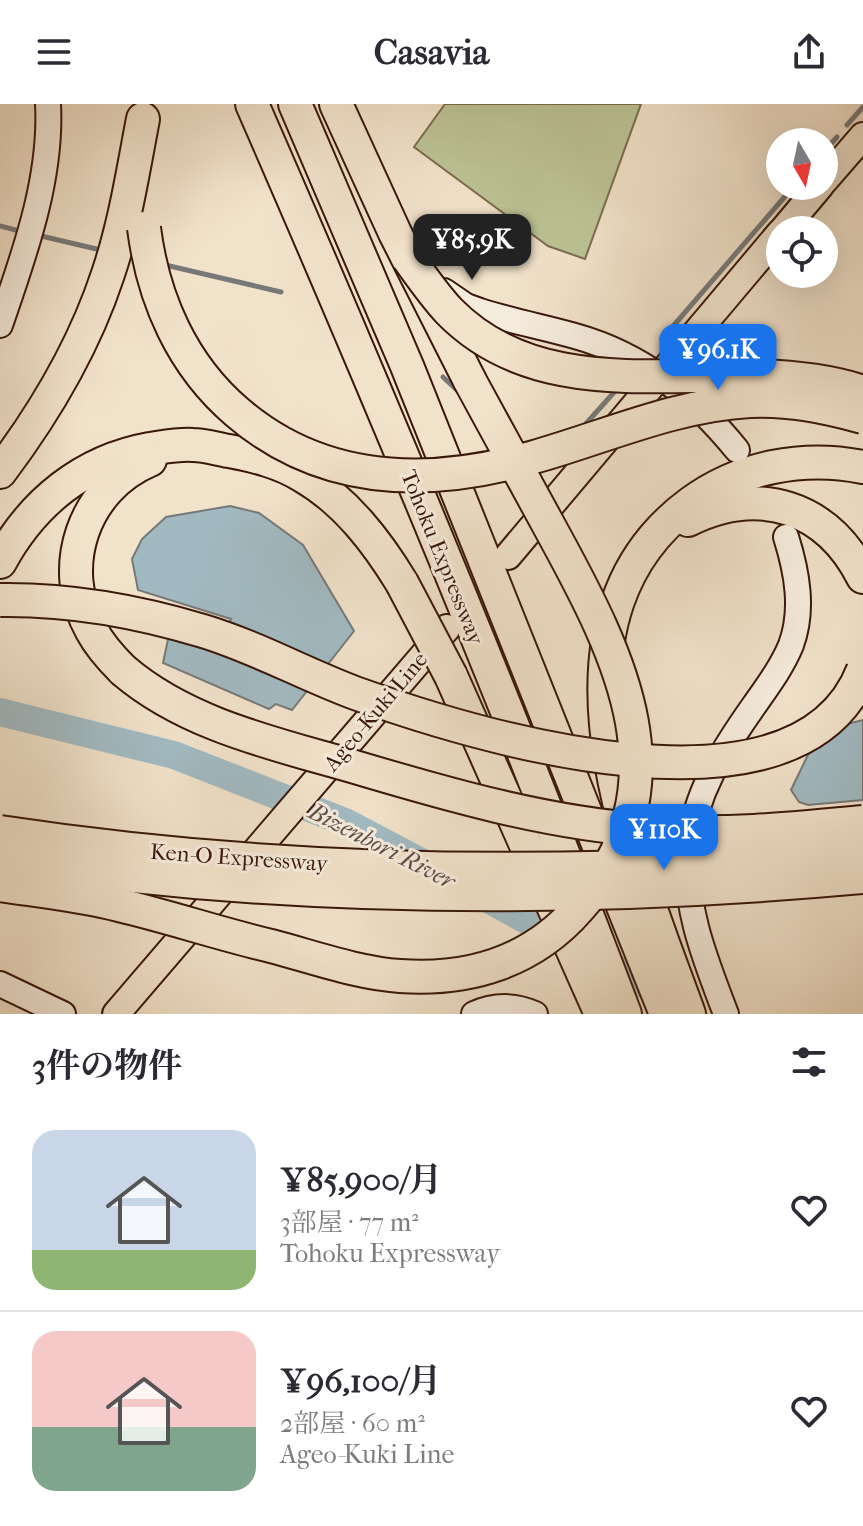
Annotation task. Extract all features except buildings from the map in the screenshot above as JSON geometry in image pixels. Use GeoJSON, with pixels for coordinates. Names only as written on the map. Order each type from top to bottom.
{"type":"FeatureCollection","features":[{"type":"Feature","properties":{"kind":"highway","name":"Tohoku Expressway"},"geometry":{"type":"LineString","coordinates":[[252,104],[359,347],[625,1014]]}},
{"type":"Feature","properties":{"kind":"highway","name":"Tohoku Expressway"},"geometry":{"type":"LineString","coordinates":[[295,104],[407,366],[666,1014]]}},
{"type":"Feature","properties":{"kind":"highway"},"geometry":{"type":"LineString","coordinates":[[0,885],[118,904],[367,971],[423,977],[477,972],[530,951],[572,917],[604,878],[619,847],[628,820],[636,773],[636,746],[625,687],[597,614],[470,381],[336,104]]}},
{"type":"Feature","properties":{"kind":"highway"},"geometry":{"type":"LineString","coordinates":[[0,472],[42,413],[77,352],[108,273],[133,227],[144,111]]}},
{"type":"Feature","properties":{"kind":"highway"},"geometry":{"type":"LineString","coordinates":[[133,227],[169,322],[204,379],[240,414],[277,442],[336,467],[399,476],[468,472],[535,457],[666,416],[747,402],[808,404],[863,417]]}},
{"type":"Feature","properties":{"kind":"highway"},"geometry":{"type":"LineString","coordinates":[[408,258],[450,312],[499,347],[541,365],[594,375],[638,378],[723,375],[792,378],[863,392]]}},
{"type":"Feature","properties":{"kind":"highway"},"geometry":{"type":"LineString","coordinates":[[0,562],[38,507],[61,488],[86,471],[141,451],[192,444],[257,456],[275,462],[318,486],[358,523],[384,553],[402,583],[451,676],[601,1014]]}},
{"type":"Feature","properties":{"kind":"highway"},"geometry":{"type":"LineString","coordinates":[[211,448],[170,453],[142,463],[118,479],[99,498],[85,521],[77,545],[75,571],[83,611],[91,630],[123,670],[162,700],[250,735],[410,783],[538,814],[644,830],[678,831],[734,832],[863,822]]}},
{"type":"Feature","properties":{"kind":"highway"},"geometry":{"type":"LineString","coordinates":[[689,1014],[632,854],[604,720],[604,660],[612,620],[647,543],[674,515],[717,485],[769,467],[799,463],[826,462],[863,467]]}},
{"type":"Feature","properties":{"kind":"highway"},"geometry":{"type":"LineString","coordinates":[[637,563],[660,538],[678,525],[716,509],[756,503],[783,506],[805,514],[826,527],[842,543],[863,577]]}},
{"type":"Feature","properties":{"kind":"highway"},"geometry":{"type":"LineString","coordinates":[[0,600],[91,605],[151,617],[233,642],[352,691],[431,718],[532,743],[669,763],[736,760],[790,745],[833,716],[850,696],[863,670]]}},
{"type":"Feature","properties":{"kind":"highway","name":"Ken-O Expressway"},"geometry":{"type":"LineString","coordinates":[[0,832],[173,854],[446,868],[726,863],[863,850]]}},
{"type":"Feature","properties":{"kind":"highway","name":"Ken-O Expressway"},"geometry":{"type":"LineString","coordinates":[[0,859],[180,881],[328,891],[453,895],[733,888],[863,877]]}},
{"type":"Feature","properties":{"kind":"main road"},"geometry":{"type":"LineString","coordinates":[[838,165],[863,136]]}},
{"type":"Feature","properties":{"kind":"main road"},"geometry":{"type":"LineString","coordinates":[[795,216],[808,200]]}},
{"type":"Feature","properties":{"kind":"main road"},"geometry":{"type":"LineString","coordinates":[[508,556],[766,250]]}},
{"type":"Feature","properties":{"kind":"main road","name":"Ageo-Kuki Line"},"geometry":{"type":"LineString","coordinates":[[116,1014],[447,628]]}},
{"type":"Feature","properties":{"kind":"street"},"geometry":{"type":"LineString","coordinates":[[0,325],[38,194],[48,134],[48,104]]}},
{"type":"Feature","properties":{"kind":"street"},"geometry":{"type":"LineString","coordinates":[[353,104],[399,230],[425,272],[444,291],[466,306],[583,338],[631,358],[660,374],[691,399],[737,450]]}},
{"type":"Feature","properties":{"kind":"street"},"geometry":{"type":"LineString","coordinates":[[726,1014],[701,950],[691,908],[688,882],[691,838],[700,800],[712,771],[782,664],[791,644],[798,602],[793,559],[786,537]]}},
{"type":"Feature","properties":{"kind":"street"},"geometry":{"type":"LineString","coordinates":[[0,984],[63,1014]]}},
{"type":"Feature","properties":{"kind":"street"},"geometry":{"type":"LineString","coordinates":[[474,1014],[507,1007],[535,1014]]}},
{"type":"Feature","properties":{"kind":"green space"},"geometry":{"type":"Polygon","coordinates":[[[445,104],[641,104],[585,259],[548,246],[414,147],[445,104]]]}},
{"type":"Feature","properties":{"kind":"water"},"geometry":{"type":"Polygon","coordinates":[[[230,506],[259,513],[303,545],[354,631],[292,710],[276,704],[269,709],[163,663],[170,630],[220,646],[231,619],[138,590],[132,559],[142,539],[166,517],[230,506]]]}},
{"type":"Feature","properties":{"kind":"water"},"geometry":{"type":"Polygon","coordinates":[[[863,720],[863,800],[808,805],[799,802],[791,790],[817,736],[827,729],[863,720]]]}},
{"type":"Feature","properties":{"kind":"waterway"},"geometry":{"type":"LineString","coordinates":[[847,125],[863,107]]}},
{"type":"Feature","properties":{"kind":"waterway"},"geometry":{"type":"LineString","coordinates":[[662,339],[782,200]]}},
{"type":"Feature","properties":{"kind":"waterway"},"geometry":{"type":"LineString","coordinates":[[0,226],[23,232]]}},
{"type":"Feature","properties":{"kind":"waterway"},"geometry":{"type":"LineString","coordinates":[[37,235],[105,251]]}},
{"type":"Feature","properties":{"kind":"waterway"},"geometry":{"type":"LineString","coordinates":[[161,264],[281,292]]}},
{"type":"Feature","properties":{"kind":"waterway"},"geometry":{"type":"LineString","coordinates":[[443,377],[460,393]]}},
{"type":"Feature","properties":{"kind":"waterway"},"geometry":{"type":"LineString","coordinates":[[583,427],[617,389]]}},
{"type":"Feature","properties":{"kind":"waterway","name":"Bizenbori River"},"geometry":{"type":"LineString","coordinates":[[0,712],[174,755],[345,822],[434,869]]}},
{"type":"Feature","properties":{"kind":"waterway","name":"Bizenbori River"},"geometry":{"type":"LineString","coordinates":[[477,893],[669,998]]}}]}
